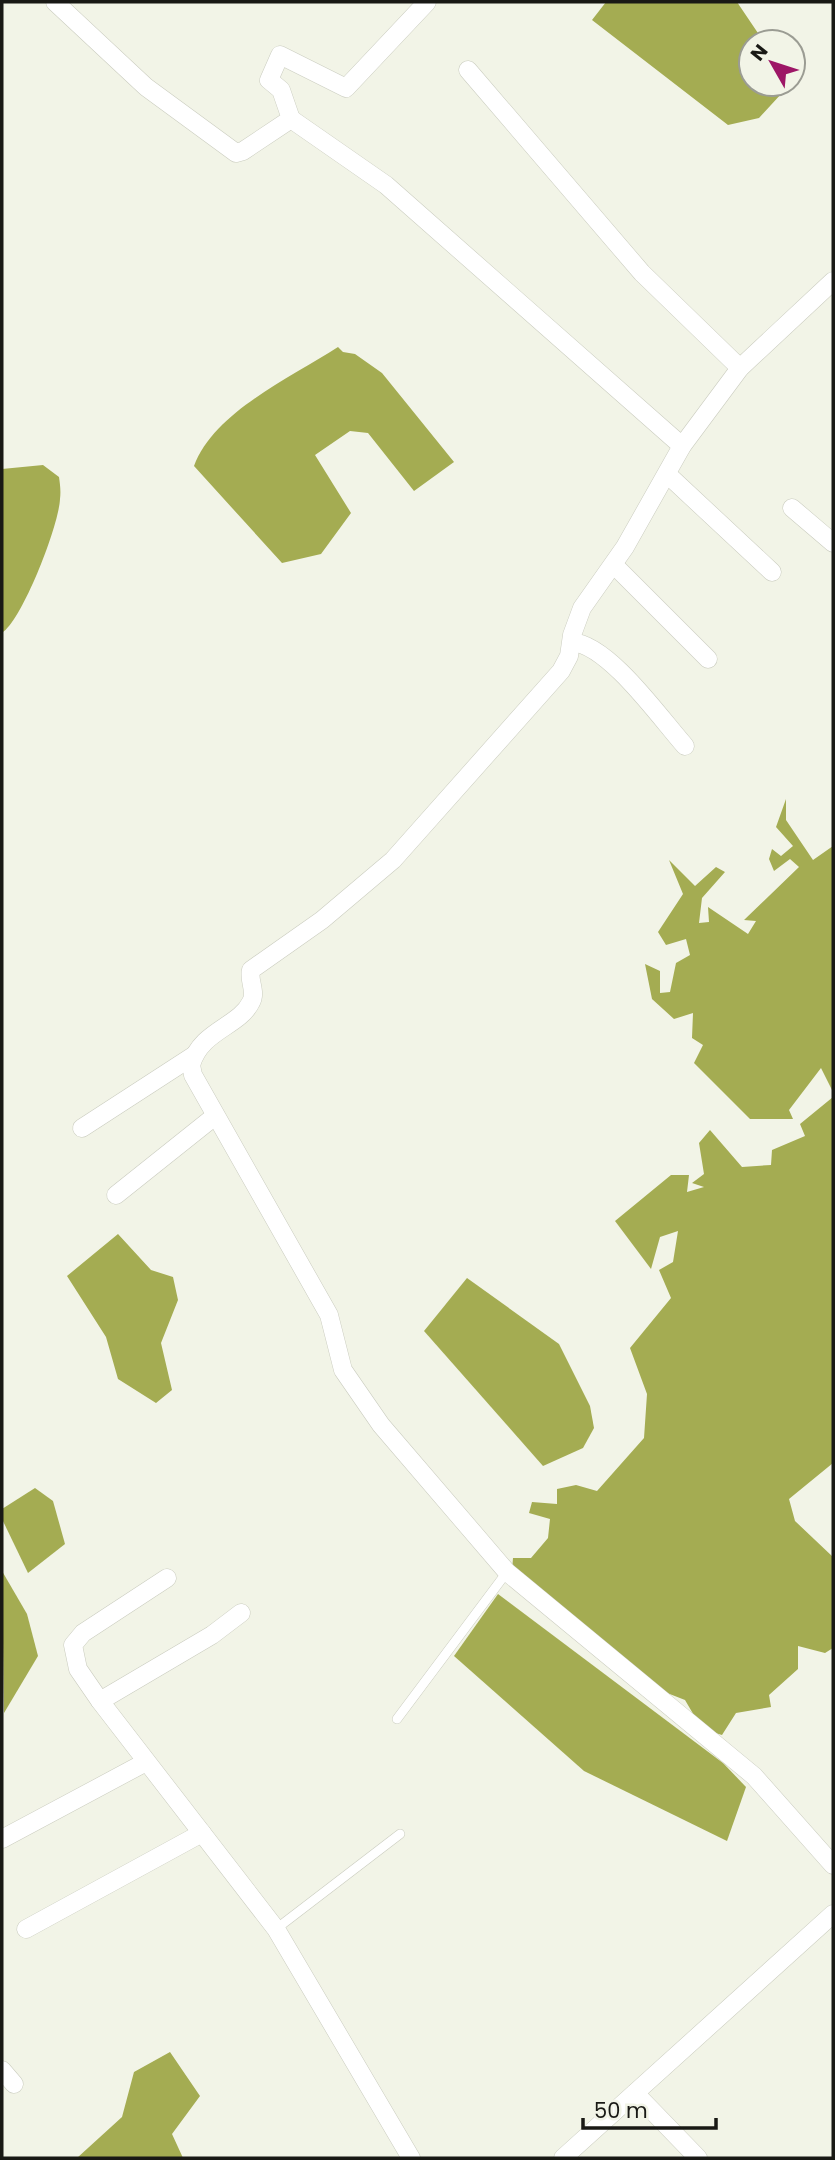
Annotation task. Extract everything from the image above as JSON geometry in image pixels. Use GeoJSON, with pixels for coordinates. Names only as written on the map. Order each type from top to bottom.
{"type":"FeatureCollection","features":[{"type":"Feature","properties":{"kind":"street"},"geometry":{"type":"LineString","coordinates":[[55,2],[146,87],[232,151],[243,151],[291,118]]}},
{"type":"Feature","properties":{"kind":"street"},"geometry":{"type":"LineString","coordinates":[[427,2],[346,88],[280,55],[269,80],[281,90],[291,118],[397,194],[584,363],[682,446]]}},
{"type":"Feature","properties":{"kind":"street"},"geometry":{"type":"LineString","coordinates":[[468,70],[642,273],[740,368]]}},
{"type":"Feature","properties":{"kind":"street"},"geometry":{"type":"LineString","coordinates":[[82,1128],[193,1056],[203,1042],[250,1005],[253,995],[251,970],[322,920],[393,860],[561,671],[569,656],[582,608],[614,565],[682,446],[740,368],[833,281]]}},
{"type":"Feature","properties":{"kind":"street"},"geometry":{"type":"LineString","coordinates":[[667,474],[772,572]]}},
{"type":"Feature","properties":{"kind":"street"},"geometry":{"type":"LineString","coordinates":[[792,508],[833,543]]}},
{"type":"Feature","properties":{"kind":"street"},"geometry":{"type":"LineString","coordinates":[[614,565],[708,659]]}},
{"type":"Feature","properties":{"kind":"street"},"geometry":{"type":"LineString","coordinates":[[572,642],[586,645],[612,664],[685,746]]}},
{"type":"Feature","properties":{"kind":"street"},"geometry":{"type":"LineString","coordinates":[[193,1056],[193,1075],[329,1315],[343,1370],[381,1425],[507,1572],[754,1776],[833,1865]]}},
{"type":"Feature","properties":{"kind":"street"},"geometry":{"type":"LineString","coordinates":[[116,1195],[215,1116]]}},
{"type":"Feature","properties":{"kind":"street"},"geometry":{"type":"LineString","coordinates":[[167,1578],[83,1633],[73,1645],[78,1669],[100,1702],[276,1929],[411,2158]]}},
{"type":"Feature","properties":{"kind":"street"},"geometry":{"type":"LineString","coordinates":[[100,1702],[212,1635],[241,1614]]}},
{"type":"Feature","properties":{"kind":"street"},"geometry":{"type":"LineString","coordinates":[[2,1839],[146,1762]]}},
{"type":"Feature","properties":{"kind":"street"},"geometry":{"type":"LineString","coordinates":[[26,1929],[202,1833]]}},
{"type":"Feature","properties":{"kind":"street"},"geometry":{"type":"LineString","coordinates":[[563,2158],[833,1914]]}},
{"type":"Feature","properties":{"kind":"street"},"geometry":{"type":"LineString","coordinates":[[2,2070],[14,2084]]}},
{"type":"Feature","properties":{"kind":"street"},"geometry":{"type":"LineString","coordinates":[[635,2093],[698,2158]]}},
{"type":"Feature","properties":{"kind":"lane"},"geometry":{"type":"LineString","coordinates":[[397,1719],[507,1572]]}},
{"type":"Feature","properties":{"kind":"lane"},"geometry":{"type":"LineString","coordinates":[[276,1929],[400,1834]]}},
{"type":"Feature","properties":{"kind":"shaded area"},"geometry":{"type":"Polygon","coordinates":[[[606,2],[737,2],[755,28],[737,28],[737,98],[777,98],[759,118],[728,125],[592,20],[606,2]]]}},
{"type":"Feature","properties":{"kind":"shaded area"},"geometry":{"type":"Polygon","coordinates":[[[338,347],[343,352],[355,354],[382,373],[454,462],[414,491],[368,433],[350,431],[315,455],[351,513],[321,554],[282,563],[194,466],[218,429],[236,413],[338,347]]]}},
{"type":"Feature","properties":{"kind":"shaded area"},"geometry":{"type":"Polygon","coordinates":[[[43,465],[59,477],[58,512],[47,549],[29,591],[20,610],[2,633],[2,469],[43,465]]]}},
{"type":"Feature","properties":{"kind":"shaded area"},"geometry":{"type":"Polygon","coordinates":[[[786,799],[786,820],[813,860],[833,846],[833,1092],[821,1068],[789,1110],[793,1119],[750,1119],[694,1063],[703,1045],[692,1038],[693,1013],[674,1019],[652,999],[645,964],[660,971],[660,993],[670,992],[676,963],[690,955],[686,939],[666,945],[658,932],[683,894],[669,860],[695,886],[716,867],[725,872],[702,898],[699,923],[709,922],[708,907],[748,934],[756,921],[744,920],[799,867],[790,859],[774,871],[769,859],[772,849],[781,856],[793,846],[776,827],[786,799]]]}},
{"type":"Feature","properties":{"kind":"shaded area"},"geometry":{"type":"Polygon","coordinates":[[[833,1097],[833,1463],[789,1499],[795,1521],[833,1557],[833,1648],[825,1653],[798,1646],[798,1669],[769,1695],[771,1707],[736,1713],[722,1735],[702,1729],[685,1700],[639,1682],[512,1571],[513,1558],[531,1558],[548,1538],[550,1519],[529,1513],[532,1502],[557,1504],[557,1489],[576,1485],[597,1491],[644,1438],[647,1394],[630,1348],[671,1298],[659,1270],[673,1262],[678,1231],[660,1237],[651,1269],[615,1221],[671,1175],[689,1175],[687,1192],[704,1187],[692,1183],[704,1174],[699,1143],[710,1130],[742,1167],[771,1165],[772,1150],[805,1136],[800,1124],[833,1097]]]}},
{"type":"Feature","properties":{"kind":"shaded area"},"geometry":{"type":"Polygon","coordinates":[[[118,1234],[151,1270],[173,1277],[178,1300],[161,1343],[172,1390],[156,1403],[118,1379],[106,1337],[67,1276],[118,1234]]]}},
{"type":"Feature","properties":{"kind":"shaded area"},"geometry":{"type":"Polygon","coordinates":[[[467,1278],[559,1344],[590,1406],[594,1428],[583,1448],[543,1466],[424,1331],[467,1278]]]}},
{"type":"Feature","properties":{"kind":"shaded area"},"geometry":{"type":"Polygon","coordinates":[[[35,1488],[53,1501],[65,1544],[28,1573],[2,1519],[2,1509],[35,1488]]]}},
{"type":"Feature","properties":{"kind":"shaded area"},"geometry":{"type":"Polygon","coordinates":[[[2,1571],[27,1614],[38,1656],[4,1713],[2,1571]]]}},
{"type":"Feature","properties":{"kind":"shaded area"},"geometry":{"type":"Polygon","coordinates":[[[498,1594],[723,1763],[746,1787],[727,1841],[584,1771],[454,1656],[498,1594]]]}},
{"type":"Feature","properties":{"kind":"shaded area"},"geometry":{"type":"Polygon","coordinates":[[[170,2052],[200,2096],[172,2134],[183,2158],[77,2158],[122,2117],[134,2072],[170,2052]]]}}]}
